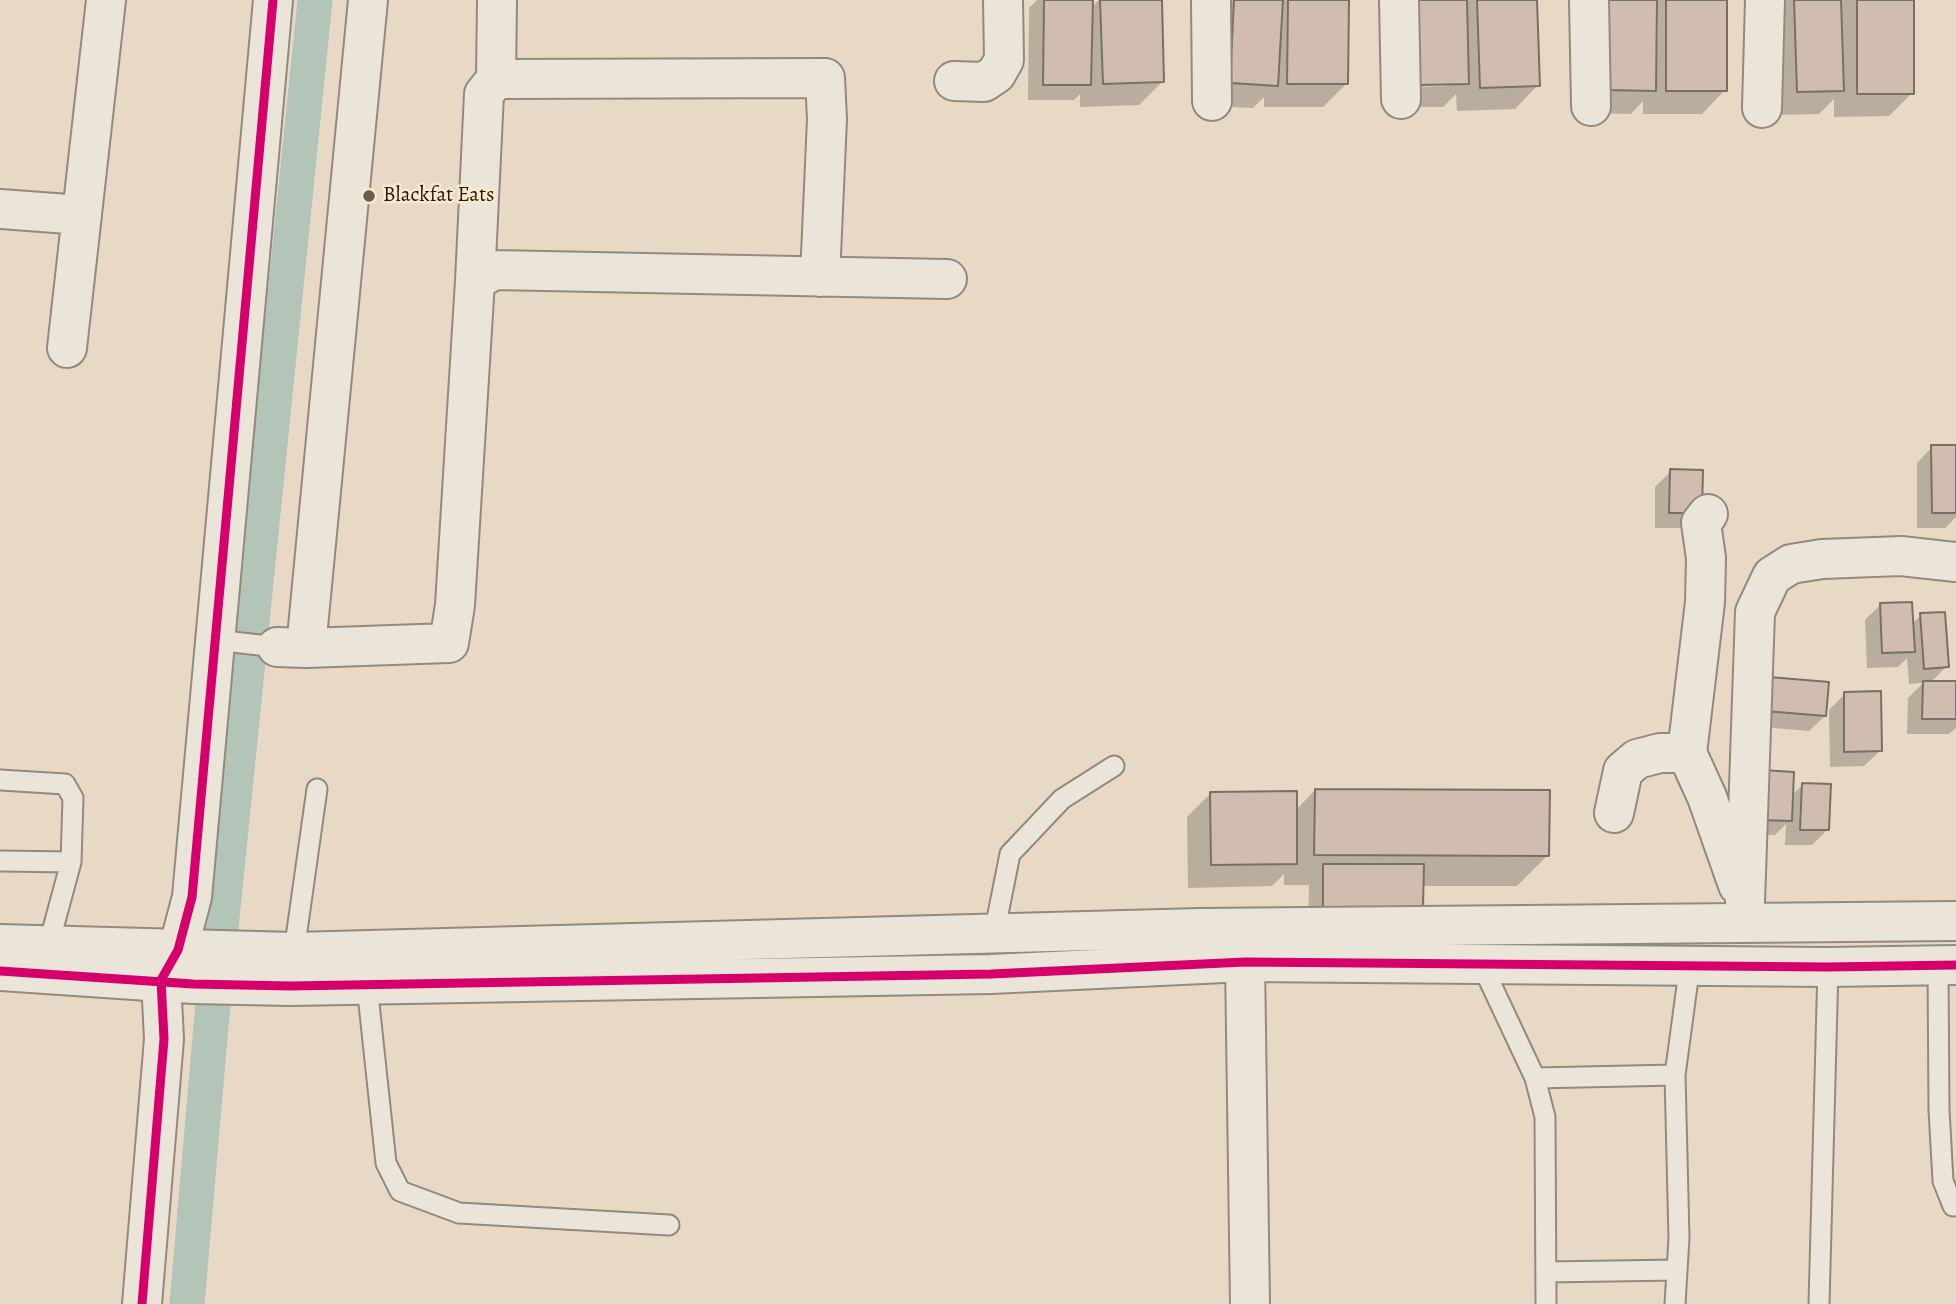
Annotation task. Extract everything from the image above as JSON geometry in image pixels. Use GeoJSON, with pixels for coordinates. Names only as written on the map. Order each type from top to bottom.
{"type":"FeatureCollection","features":[{"type":"Feature","properties":{"kind":"street"},"geometry":{"type":"LineString","coordinates":[[67,348],[106,0]]}},
{"type":"Feature","properties":{"kind":"street"},"geometry":{"type":"LineString","coordinates":[[142,1304],[164,1039],[181,966],[222,641],[274,0]]}},
{"type":"Feature","properties":{"kind":"street"},"geometry":{"type":"LineString","coordinates":[[368,0],[291,648],[449,643],[455,605],[484,94],[496,79],[497,0]]}},
{"type":"Feature","properties":{"kind":"street"},"geometry":{"type":"LineString","coordinates":[[954,81],[984,82],[996,74],[1004,60],[1003,0]]}},
{"type":"Feature","properties":{"kind":"street"},"geometry":{"type":"LineString","coordinates":[[1211,0],[1212,101]]}},
{"type":"Feature","properties":{"kind":"street"},"geometry":{"type":"LineString","coordinates":[[1399,0],[1401,99]]}},
{"type":"Feature","properties":{"kind":"street"},"geometry":{"type":"LineString","coordinates":[[1589,0],[1591,106]]}},
{"type":"Feature","properties":{"kind":"street"},"geometry":{"type":"LineString","coordinates":[[1762,108],[1765,0]]}},
{"type":"Feature","properties":{"kind":"street"},"geometry":{"type":"LineString","coordinates":[[496,79],[825,78],[827,119],[820,277]]}},
{"type":"Feature","properties":{"kind":"street"},"geometry":{"type":"LineString","coordinates":[[0,209],[82,215]]}},
{"type":"Feature","properties":{"kind":"street"},"geometry":{"type":"LineString","coordinates":[[475,281],[494,270],[947,279]]}},
{"type":"Feature","properties":{"kind":"street"},"geometry":{"type":"LineString","coordinates":[[1708,514],[1701,523],[1706,558],[1705,602],[1687,754],[1707,797],[1746,912]]}},
{"type":"Feature","properties":{"kind":"street"},"geometry":{"type":"LineString","coordinates":[[1746,912],[1755,612],[1772,576],[1791,564],[1822,559],[1901,556],[1956,562]]}},
{"type":"Feature","properties":{"kind":"street"},"geometry":{"type":"LineString","coordinates":[[1614,813],[1623,771],[1637,759],[1660,753],[1687,754]]}},
{"type":"Feature","properties":{"kind":"street"},"geometry":{"type":"LineString","coordinates":[[0,971],[181,966],[250,949],[294,951],[994,934],[1746,912],[1956,921]]}},
{"type":"Feature","properties":{"kind":"street"},"geometry":{"type":"LineString","coordinates":[[0,944],[48,947],[181,966],[234,984],[367,985],[991,974],[1245,962],[1828,967],[1947,965]]}},
{"type":"Feature","properties":{"kind":"street"},"geometry":{"type":"LineString","coordinates":[[1245,962],[1250,1304]]}},
{"type":"Feature","properties":{"kind":"lane"},"geometry":{"type":"LineString","coordinates":[[222,641],[291,648]]}},
{"type":"Feature","properties":{"kind":"lane"},"geometry":{"type":"LineString","coordinates":[[994,934],[1010,854],[1062,799],[1114,766]]}},
{"type":"Feature","properties":{"kind":"lane"},"geometry":{"type":"LineString","coordinates":[[0,780],[65,783],[73,798],[71,862],[48,947]]}},
{"type":"Feature","properties":{"kind":"lane"},"geometry":{"type":"LineString","coordinates":[[294,951],[317,789]]}},
{"type":"Feature","properties":{"kind":"lane"},"geometry":{"type":"LineString","coordinates":[[0,861],[71,862]]}},
{"type":"Feature","properties":{"kind":"lane"},"geometry":{"type":"LineString","coordinates":[[1481,963],[1535,1078],[1545,1117],[1546,1304]]}},
{"type":"Feature","properties":{"kind":"lane"},"geometry":{"type":"LineString","coordinates":[[1675,1304],[1675,1075],[1690,964]]}},
{"type":"Feature","properties":{"kind":"lane"},"geometry":{"type":"LineString","coordinates":[[1947,965],[1939,1110],[1943,1181],[1953,1206]]}},
{"type":"Feature","properties":{"kind":"lane"},"geometry":{"type":"LineString","coordinates":[[1819,1304],[1828,967]]}},
{"type":"Feature","properties":{"kind":"lane"},"geometry":{"type":"LineString","coordinates":[[367,985],[386,1163],[400,1191],[458,1213],[669,1225]]}},
{"type":"Feature","properties":{"kind":"lane"},"geometry":{"type":"LineString","coordinates":[[1535,1078],[1675,1075]]}},
{"type":"Feature","properties":{"kind":"lane"},"geometry":{"type":"LineString","coordinates":[[1546,1272],[1677,1270]]}},
{"type":"Feature","properties":{"kind":"building"},"geometry":{"type":"Polygon","coordinates":[[[1044,0],[1093,0],[1091,85],[1043,85],[1044,0]]]}},
{"type":"Feature","properties":{"kind":"building"},"geometry":{"type":"Polygon","coordinates":[[[1100,0],[1162,0],[1164,82],[1103,84],[1100,0]]]}},
{"type":"Feature","properties":{"kind":"building"},"geometry":{"type":"Polygon","coordinates":[[[1234,0],[1283,0],[1278,86],[1230,83],[1234,0]]]}},
{"type":"Feature","properties":{"kind":"building"},"geometry":{"type":"Polygon","coordinates":[[[1288,0],[1349,0],[1348,84],[1287,84],[1288,0]]]}},
{"type":"Feature","properties":{"kind":"building"},"geometry":{"type":"Polygon","coordinates":[[[1418,0],[1467,0],[1469,84],[1420,85],[1418,0]]]}},
{"type":"Feature","properties":{"kind":"building"},"geometry":{"type":"Polygon","coordinates":[[[1477,0],[1537,0],[1540,86],[1480,88],[1477,0]]]}},
{"type":"Feature","properties":{"kind":"building"},"geometry":{"type":"Polygon","coordinates":[[[1607,0],[1657,0],[1656,91],[1605,90],[1607,0]]]}},
{"type":"Feature","properties":{"kind":"building"},"geometry":{"type":"Polygon","coordinates":[[[1666,0],[1727,0],[1727,91],[1666,91],[1666,0]]]}},
{"type":"Feature","properties":{"kind":"building"},"geometry":{"type":"Polygon","coordinates":[[[1794,0],[1841,0],[1844,91],[1797,92],[1794,0]]]}},
{"type":"Feature","properties":{"kind":"building"},"geometry":{"type":"Polygon","coordinates":[[[1857,0],[1914,0],[1914,94],[1857,94],[1857,0]]]}},
{"type":"Feature","properties":{"kind":"building"},"geometry":{"type":"Polygon","coordinates":[[[1931,445],[1956,445],[1956,513],[1932,513],[1931,445]]]}},
{"type":"Feature","properties":{"kind":"building"},"geometry":{"type":"Polygon","coordinates":[[[1670,469],[1703,470],[1702,513],[1669,513],[1670,469]]]}},
{"type":"Feature","properties":{"kind":"building"},"geometry":{"type":"Polygon","coordinates":[[[1912,602],[1915,652],[1882,653],[1880,603],[1912,602]]]}},
{"type":"Feature","properties":{"kind":"building"},"geometry":{"type":"Polygon","coordinates":[[[1945,612],[1949,667],[1924,669],[1920,613],[1945,612]]]}},
{"type":"Feature","properties":{"kind":"building"},"geometry":{"type":"Polygon","coordinates":[[[1769,677],[1829,682],[1826,716],[1765,711],[1769,677]]]}},
{"type":"Feature","properties":{"kind":"building"},"geometry":{"type":"Polygon","coordinates":[[[1923,681],[1956,681],[1956,719],[1922,719],[1923,681]]]}},
{"type":"Feature","properties":{"kind":"building"},"geometry":{"type":"Polygon","coordinates":[[[1881,691],[1882,751],[1844,752],[1844,692],[1881,691]]]}},
{"type":"Feature","properties":{"kind":"building"},"geometry":{"type":"Polygon","coordinates":[[[1762,770],[1794,772],[1792,821],[1761,820],[1762,770]]]}},
{"type":"Feature","properties":{"kind":"building"},"geometry":{"type":"Polygon","coordinates":[[[1802,783],[1831,784],[1829,830],[1800,830],[1802,783]]]}},
{"type":"Feature","properties":{"kind":"building"},"geometry":{"type":"Polygon","coordinates":[[[1315,789],[1550,790],[1549,856],[1314,855],[1315,789]]]}},
{"type":"Feature","properties":{"kind":"building"},"geometry":{"type":"Polygon","coordinates":[[[1297,791],[1297,864],[1211,865],[1210,792],[1297,791]]]}},
{"type":"Feature","properties":{"kind":"building"},"geometry":{"type":"Polygon","coordinates":[[[1323,864],[1424,864],[1423,908],[1323,908],[1323,864]]]}},
{"type":"Feature","properties":{"kind":"waterway"},"geometry":{"type":"LineString","coordinates":[[187,1304],[211,1026],[315,0]]}},
{"type":"Feature","properties":{"kind":"cycle path"},"geometry":{"type":"LineString","coordinates":[[142,1304],[164,1039],[161,980],[178,950],[192,897],[273,0]]}},
{"type":"Feature","properties":{"kind":"cycle path"},"geometry":{"type":"LineString","coordinates":[[0,971],[193,984],[290,986],[991,974],[1245,962],[1828,967],[1956,965]]}},
{"type":"Feature","properties":{"kind":"place","name":"Blackfat Eats"},"geometry":{"type":"Point","coordinates":[369,196]}}]}
